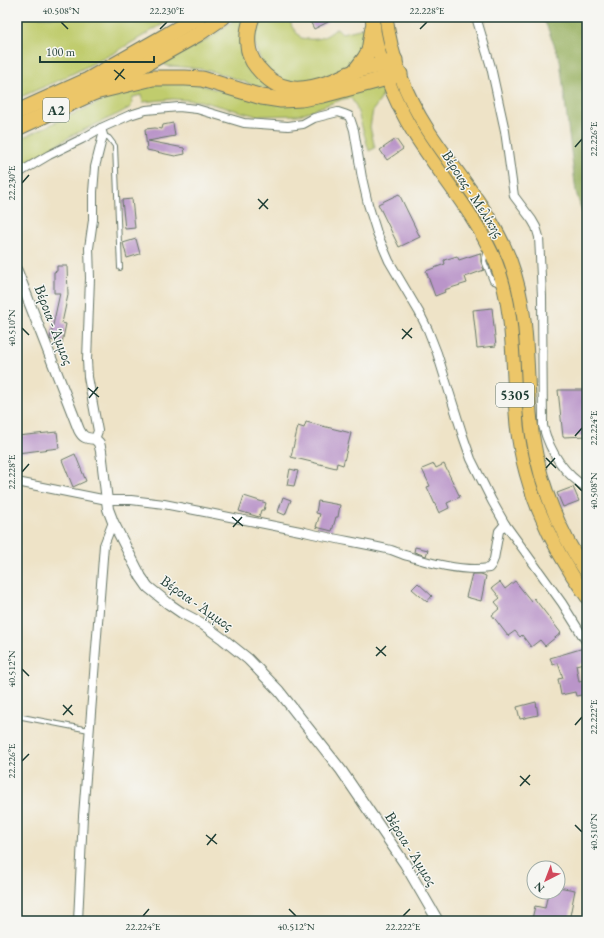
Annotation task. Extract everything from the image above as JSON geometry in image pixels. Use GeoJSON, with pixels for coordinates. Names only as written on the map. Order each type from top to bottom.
{"type":"FeatureCollection","features":[{"type":"Feature","properties":{"kind":"highway"},"geometry":{"type":"LineString","coordinates":[[162,38],[175,22],[182,17]]}},
{"type":"Feature","properties":{"kind":"highway","name":"Α2"},"geometry":{"type":"LineString","coordinates":[[17,112],[88,80],[198,17]]}},
{"type":"Feature","properties":{"kind":"highway","name":"Α2"},"geometry":{"type":"LineString","coordinates":[[17,128],[95,92],[169,51],[223,17]]}},
{"type":"Feature","properties":{"kind":"highway"},"geometry":{"type":"LineString","coordinates":[[252,17],[247,37],[248,50],[253,63],[274,83],[286,88],[299,90],[316,87],[332,82],[355,71],[391,69]]}},
{"type":"Feature","properties":{"kind":"highway"},"geometry":{"type":"LineString","coordinates":[[355,71],[369,51],[373,22]]}},
{"type":"Feature","properties":{"kind":"highway"},"geometry":{"type":"LineString","coordinates":[[95,92],[153,78],[185,78],[202,79],[262,97],[281,100],[301,99],[323,94],[391,69]]}},
{"type":"Feature","properties":{"kind":"main road","name":"Βέροιας - Μελίκης"},"geometry":{"type":"LineString","coordinates":[[386,17],[391,69],[406,118],[415,134],[467,208],[485,238],[504,286],[510,312],[516,415],[526,472],[550,536],[569,570],[587,597]]}},
{"type":"Feature","properties":{"kind":"main road","name":"Βέροιας - Μελίκης"},"geometry":{"type":"LineString","coordinates":[[373,22],[376,42],[391,69],[427,128],[479,201],[497,231],[510,261],[517,282],[523,310],[530,413],[535,450],[546,490],[562,529],[587,573]]}},
{"type":"Feature","properties":{"kind":"street"},"geometry":{"type":"LineString","coordinates":[[476,17],[491,67],[505,131],[514,196],[532,220],[539,237],[542,296],[543,426],[547,438],[560,464],[587,488]]}},
{"type":"Feature","properties":{"kind":"street"},"geometry":{"type":"LineString","coordinates":[[17,174],[49,155],[102,131],[130,115],[146,110],[179,107],[197,109],[244,123],[281,126],[303,124],[314,118],[338,112],[349,116],[354,130],[368,204],[377,233],[389,262],[420,312],[428,330],[437,353],[471,459],[492,501],[506,524],[562,603],[587,643]]}},
{"type":"Feature","properties":{"kind":"street"},"geometry":{"type":"LineString","coordinates":[[95,439],[98,431],[88,377],[87,360],[93,192],[95,167],[102,131]]}},
{"type":"Feature","properties":{"kind":"street","name":"Βέροια - Άμμος"},"geometry":{"type":"LineString","coordinates":[[17,272],[79,430],[82,436],[95,439],[99,444],[108,509],[112,522],[141,577],[148,587],[169,604],[201,623],[248,659],[279,691],[345,776],[405,864],[438,921]]}},
{"type":"Feature","properties":{"kind":"street"},"geometry":{"type":"LineString","coordinates":[[17,482],[107,500],[131,500],[164,504],[327,538],[362,543],[407,556],[467,569],[489,568],[494,559],[499,531],[506,524]]}},
{"type":"Feature","properties":{"kind":"street"},"geometry":{"type":"LineString","coordinates":[[78,921],[83,816],[104,545],[112,522]]}},
{"type":"Feature","properties":{"kind":"lane"},"geometry":{"type":"LineString","coordinates":[[102,131],[115,146],[120,268]]}},
{"type":"Feature","properties":{"kind":"lane"},"geometry":{"type":"LineString","coordinates":[[17,716],[90,730]]}},
{"type":"Feature","properties":{"kind":"green space"},"geometry":{"type":"Polygon","coordinates":[[[17,17],[175,17],[114,53],[62,79],[23,96],[17,97],[17,17]]]}},
{"type":"Feature","properties":{"kind":"green space"},"geometry":{"type":"Polygon","coordinates":[[[238,17],[245,17],[242,34],[271,90],[211,71],[167,66],[163,63],[210,38],[238,17]]]}},
{"type":"Feature","properties":{"kind":"green space"},"geometry":{"type":"Polygon","coordinates":[[[257,17],[289,17],[292,27],[301,38],[307,39],[324,37],[337,28],[342,33],[364,28],[366,37],[365,44],[351,66],[316,82],[286,82],[269,70],[262,62],[257,52],[254,41],[257,17]]]}},
{"type":"Feature","properties":{"kind":"green space"},"geometry":{"type":"Polygon","coordinates":[[[540,17],[587,17],[587,228],[576,192],[560,60],[546,24],[540,17]]]}},
{"type":"Feature","properties":{"kind":"green space"},"geometry":{"type":"Polygon","coordinates":[[[186,81],[240,96],[379,85],[383,93],[381,99],[373,110],[370,127],[375,148],[369,151],[356,106],[351,98],[343,99],[299,115],[257,116],[200,101],[173,99],[143,102],[141,95],[133,97],[131,107],[73,135],[17,169],[17,140],[115,95],[144,85],[186,81]]]}},
{"type":"Feature","properties":{"kind":"building"},"geometry":{"type":"Polygon","coordinates":[[[308,17],[325,17],[328,22],[314,29],[308,17]]]}},
{"type":"Feature","properties":{"kind":"building"},"geometry":{"type":"Polygon","coordinates":[[[173,123],[175,136],[148,141],[184,148],[185,154],[175,156],[147,150],[145,129],[162,129],[163,125],[173,123]]]}},
{"type":"Feature","properties":{"kind":"building"},"geometry":{"type":"Polygon","coordinates":[[[396,139],[403,149],[387,160],[380,150],[396,139]]]}},
{"type":"Feature","properties":{"kind":"building"},"geometry":{"type":"Polygon","coordinates":[[[399,194],[420,237],[399,247],[378,204],[399,194]]]}},
{"type":"Feature","properties":{"kind":"building"},"geometry":{"type":"Polygon","coordinates":[[[132,199],[135,228],[125,229],[122,200],[132,199]]]}},
{"type":"Feature","properties":{"kind":"building"},"geometry":{"type":"Polygon","coordinates":[[[136,239],[140,254],[127,258],[123,243],[136,239]]]}},
{"type":"Feature","properties":{"kind":"building"},"geometry":{"type":"Polygon","coordinates":[[[480,253],[484,270],[465,277],[467,283],[444,290],[445,292],[435,296],[426,271],[445,264],[444,260],[457,256],[459,260],[480,253]]]}},
{"type":"Feature","properties":{"kind":"building"},"geometry":{"type":"Polygon","coordinates":[[[57,266],[67,266],[68,295],[62,323],[66,324],[62,343],[50,339],[60,293],[54,293],[54,272],[57,271],[57,266]]]}},
{"type":"Feature","properties":{"kind":"building"},"geometry":{"type":"Polygon","coordinates":[[[492,308],[496,346],[477,348],[473,310],[492,308]]]}},
{"type":"Feature","properties":{"kind":"building"},"geometry":{"type":"Polygon","coordinates":[[[558,390],[587,390],[587,436],[563,437],[558,390]]]}},
{"type":"Feature","properties":{"kind":"building"},"geometry":{"type":"Polygon","coordinates":[[[306,422],[351,433],[343,465],[337,463],[336,468],[291,457],[298,426],[304,428],[306,422]]]}},
{"type":"Feature","properties":{"kind":"building"},"geometry":{"type":"Polygon","coordinates":[[[57,432],[59,448],[17,453],[17,436],[57,432]]]}},
{"type":"Feature","properties":{"kind":"building"},"geometry":{"type":"Polygon","coordinates":[[[75,454],[86,481],[73,487],[62,460],[75,454]]]}},
{"type":"Feature","properties":{"kind":"building"},"geometry":{"type":"Polygon","coordinates":[[[434,464],[436,468],[444,464],[460,497],[447,503],[449,508],[439,513],[427,487],[430,486],[422,469],[434,464]]]}},
{"type":"Feature","properties":{"kind":"building"},"geometry":{"type":"Polygon","coordinates":[[[290,469],[298,471],[294,486],[287,485],[290,469]]]}},
{"type":"Feature","properties":{"kind":"building"},"geometry":{"type":"Polygon","coordinates":[[[573,487],[579,501],[563,507],[557,493],[573,487]]]}},
{"type":"Feature","properties":{"kind":"building"},"geometry":{"type":"Polygon","coordinates":[[[244,496],[266,503],[264,510],[261,510],[259,517],[239,511],[244,496]]]}},
{"type":"Feature","properties":{"kind":"building"},"geometry":{"type":"Polygon","coordinates":[[[283,497],[291,500],[285,515],[278,512],[283,497]]]}},
{"type":"Feature","properties":{"kind":"building"},"geometry":{"type":"Polygon","coordinates":[[[318,501],[340,505],[338,517],[336,517],[332,531],[316,527],[320,514],[316,513],[318,501]]]}},
{"type":"Feature","properties":{"kind":"building"},"geometry":{"type":"Polygon","coordinates":[[[415,547],[428,550],[426,556],[414,552],[415,547]]]}},
{"type":"Feature","properties":{"kind":"building"},"geometry":{"type":"Polygon","coordinates":[[[472,574],[481,574],[486,576],[481,601],[466,597],[472,574]]]}},
{"type":"Feature","properties":{"kind":"building"},"geometry":{"type":"Polygon","coordinates":[[[515,581],[531,601],[534,598],[561,633],[545,646],[540,640],[531,647],[522,635],[520,637],[515,631],[508,636],[492,615],[500,608],[495,602],[500,598],[492,588],[500,582],[505,589],[515,581]]]}},
{"type":"Feature","properties":{"kind":"building"},"geometry":{"type":"Polygon","coordinates":[[[418,583],[432,596],[427,602],[412,589],[418,583]]]}},
{"type":"Feature","properties":{"kind":"building"},"geometry":{"type":"Polygon","coordinates":[[[584,648],[587,656],[587,662],[576,665],[579,682],[585,681],[587,694],[576,696],[575,692],[561,695],[558,679],[563,678],[558,663],[553,665],[550,658],[584,648]]]}},
{"type":"Feature","properties":{"kind":"building"},"geometry":{"type":"Polygon","coordinates":[[[536,702],[538,715],[520,719],[517,707],[536,702]]]}},
{"type":"Feature","properties":{"kind":"building"},"geometry":{"type":"Polygon","coordinates":[[[566,888],[575,890],[569,921],[544,921],[532,919],[535,906],[545,908],[546,900],[566,900],[566,888]]]}}]}
